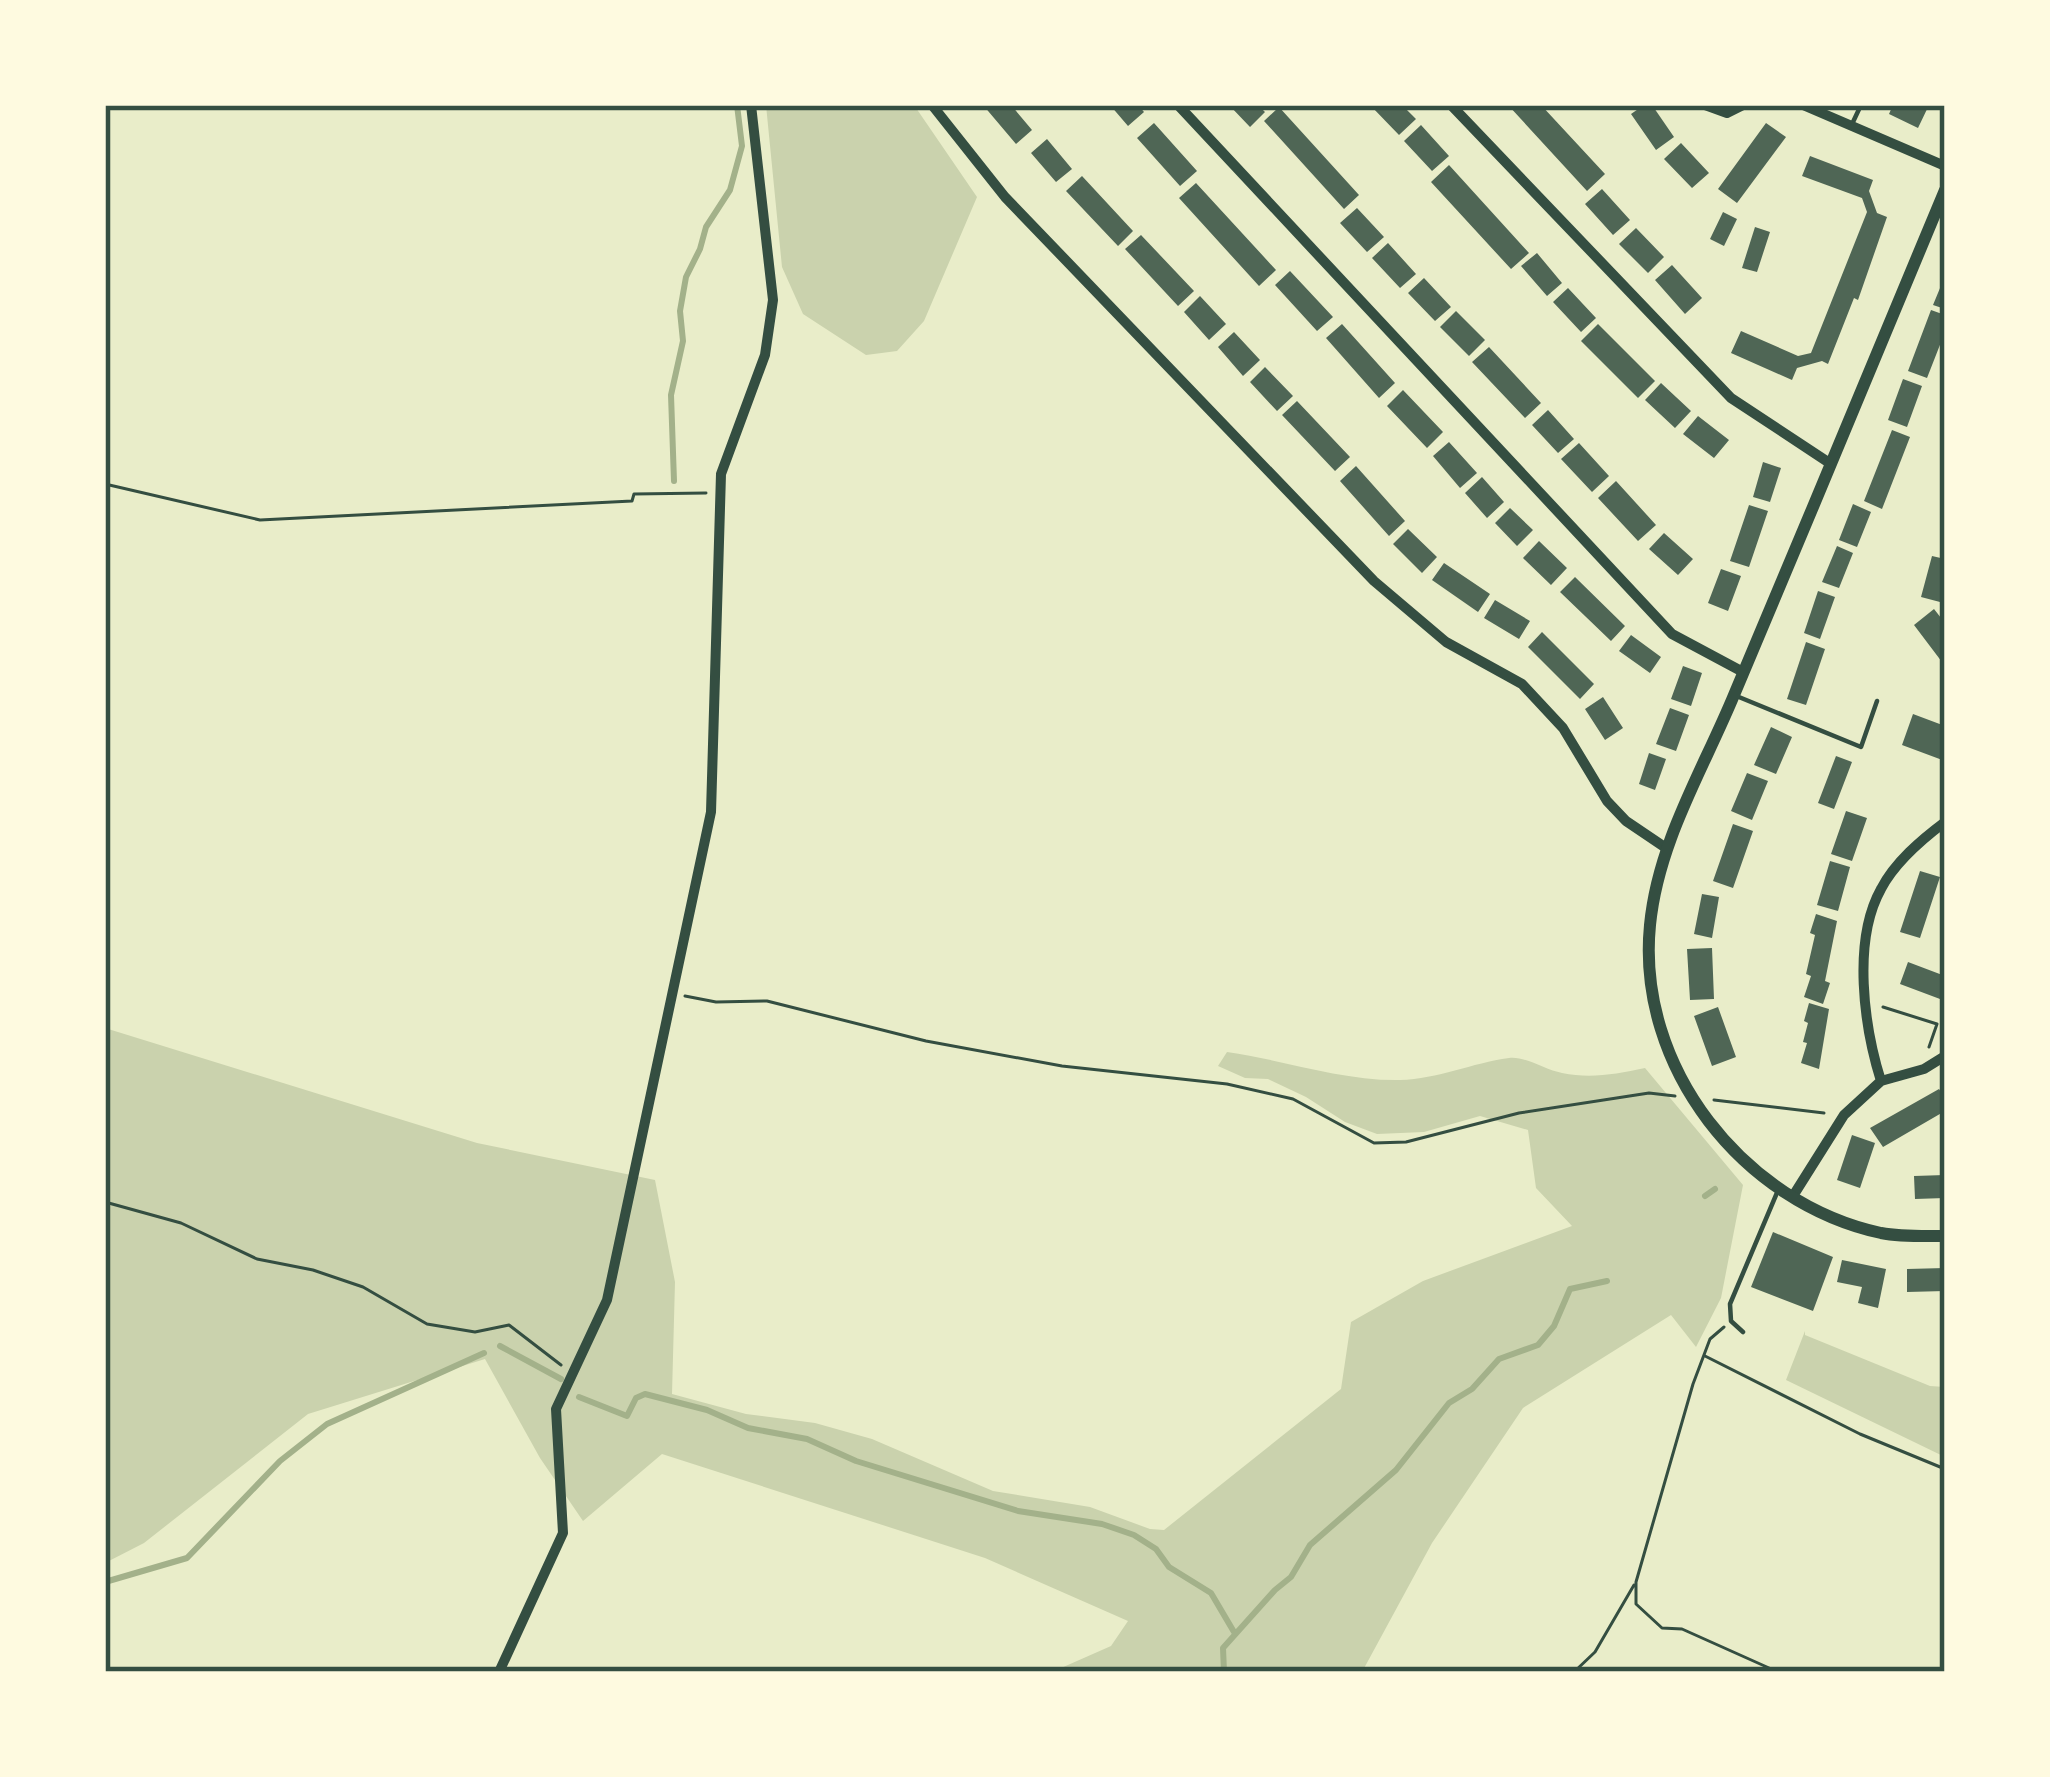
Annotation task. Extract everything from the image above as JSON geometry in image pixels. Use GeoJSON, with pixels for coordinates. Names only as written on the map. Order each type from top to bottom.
{"type":"FeatureCollection","features":[{"type":"Feature","properties":{"kind":"street"},"geometry":{"type":"LineString","coordinates":[[499,1672],[563,1533],[556,1409],[607,1300],[711,812],[718,493],[765,356],[773,300],[751,105]]}},
{"type":"Feature","properties":{"kind":"street"},"geometry":{"type":"LineString","coordinates":[[932,105],[1005,197],[1374,581],[1446,642],[1522,684],[1563,728],[1607,801],[1626,821],[1666,848]]}},
{"type":"Feature","properties":{"kind":"street"},"geometry":{"type":"LineString","coordinates":[[1178,105],[1672,634],[1743,672]]}},
{"type":"Feature","properties":{"kind":"street"},"geometry":{"type":"LineString","coordinates":[[1451,105],[1731,398],[1831,464]]}},
{"type":"Feature","properties":{"kind":"street"},"geometry":{"type":"LineString","coordinates":[[1705,105],[1727,113],[1744,105]]}},
{"type":"Feature","properties":{"kind":"street"},"geometry":{"type":"LineString","coordinates":[[1803,105],[1945,166]]}},
{"type":"Feature","properties":{"kind":"street"},"geometry":{"type":"LineString","coordinates":[[1945,190],[1666,848],[1650,925],[1651,972],[1676,1069],[1705,1120],[1731,1150],[1779,1188],[1853,1225],[1885,1234],[1945,1236]]}},
{"type":"Feature","properties":{"kind":"street"},"geometry":{"type":"LineString","coordinates":[[1881,1081],[1869,1042],[1864,1001],[1867,938],[1880,890],[1909,853],[1945,822]]}},
{"type":"Feature","properties":{"kind":"street"},"geometry":{"type":"LineString","coordinates":[[1793,1196],[1844,1115],[1881,1081],[1945,1057]]}},
{"type":"Feature","properties":{"kind":"lane"},"geometry":{"type":"LineString","coordinates":[[1851,126],[1861,105]]}},
{"type":"Feature","properties":{"kind":"lane"},"geometry":{"type":"LineString","coordinates":[[1734,695],[1861,747],[1877,701]]}},
{"type":"Feature","properties":{"kind":"lane"},"geometry":{"type":"LineString","coordinates":[[1743,1332],[1731,1321],[1730,1304],[1779,1188]]}},
{"type":"Feature","properties":{"kind":"path"},"geometry":{"type":"LineString","coordinates":[[105,484],[260,520],[632,501],[634,494],[718,493]]}},
{"type":"Feature","properties":{"kind":"path"},"geometry":{"type":"LineString","coordinates":[[672,994],[716,1002],[767,1001],[958,1048],[1062,1066],[1227,1084],[1293,1099],[1373,1143],[1406,1142],[1519,1113],[1648,1093],[1844,1115]]}},
{"type":"Feature","properties":{"kind":"path"},"geometry":{"type":"LineString","coordinates":[[1864,1001],[1937,1024]]}},
{"type":"Feature","properties":{"kind":"path"},"geometry":{"type":"LineString","coordinates":[[1920,1070],[1937,1024],[1945,1020]]}},
{"type":"Feature","properties":{"kind":"path"},"geometry":{"type":"LineString","coordinates":[[105,1202],[181,1223],[257,1259],[313,1270],[363,1287],[427,1324],[475,1332],[508,1325],[574,1370]]}},
{"type":"Feature","properties":{"kind":"path"},"geometry":{"type":"LineString","coordinates":[[1574,1672],[1595,1652],[1636,1582],[1710,1339],[1731,1321]]}},
{"type":"Feature","properties":{"kind":"path"},"geometry":{"type":"LineString","coordinates":[[1704,1356],[1859,1434],[1945,1468]]}},
{"type":"Feature","properties":{"kind":"path"},"geometry":{"type":"LineString","coordinates":[[1636,1582],[1636,1604],[1662,1628],[1682,1629],[1778,1672]]}},
{"type":"Feature","properties":{"kind":"green space"},"geometry":{"type":"Polygon","coordinates":[[[766,105],[914,105],[977,197],[924,321],[897,351],[866,355],[803,314],[782,267],[766,105]]]}},
{"type":"Feature","properties":{"kind":"green space"},"geometry":{"type":"Polygon","coordinates":[[[105,1028],[477,1143],[655,1180],[675,1282],[672,1394],[872,1439],[993,1491],[1090,1507],[1150,1529],[1164,1530],[1341,1389],[1351,1322],[1423,1281],[1572,1226],[1536,1188],[1528,1130],[1480,1116],[1424,1132],[1377,1134],[1345,1122],[1268,1079],[1245,1078],[1218,1066],[1227,1052],[1335,1074],[1400,1080],[1509,1058],[1583,1076],[1645,1068],[1743,1185],[1721,1298],[1696,1347],[1671,1315],[1523,1408],[1432,1543],[1362,1672],[1052,1672],[1111,1646],[1128,1621],[985,1558],[662,1454],[583,1521],[540,1458],[485,1359],[308,1414],[144,1543],[105,1563],[105,1028]]]}},
{"type":"Feature","properties":{"kind":"green space"},"geometry":{"type":"Polygon","coordinates":[[[1805,1331],[1805,1335],[1930,1386],[1945,1387],[1945,1457],[1786,1380],[1805,1331]]]}},
{"type":"Feature","properties":{"kind":"building"},"geometry":{"type":"Polygon","coordinates":[[[983,105],[1011,105],[1032,130],[1016,144],[983,105]]]}},
{"type":"Feature","properties":{"kind":"building"},"geometry":{"type":"Polygon","coordinates":[[[1110,105],[1138,105],[1144,112],[1128,126],[1110,105]]]}},
{"type":"Feature","properties":{"kind":"building"},"geometry":{"type":"Polygon","coordinates":[[[1229,105],[1258,105],[1265,112],[1250,127],[1229,105]]]}},
{"type":"Feature","properties":{"kind":"building"},"geometry":{"type":"Polygon","coordinates":[[[1370,105],[1402,105],[1416,119],[1399,135],[1370,105]]]}},
{"type":"Feature","properties":{"kind":"building"},"geometry":{"type":"Polygon","coordinates":[[[1508,105],[1541,105],[1605,174],[1587,191],[1508,105]]]}},
{"type":"Feature","properties":{"kind":"building"},"geometry":{"type":"Polygon","coordinates":[[[1652,105],[1674,137],[1656,150],[1631,114],[1652,105]]]}},
{"type":"Feature","properties":{"kind":"building"},"geometry":{"type":"Polygon","coordinates":[[[1893,105],[1929,105],[1918,128],[1889,114],[1893,105]]]}},
{"type":"Feature","properties":{"kind":"building"},"geometry":{"type":"Polygon","coordinates":[[[1279,107],[1359,195],[1344,209],[1264,121],[1279,107]]]}},
{"type":"Feature","properties":{"kind":"building"},"geometry":{"type":"Polygon","coordinates":[[[1154,123],[1197,171],[1180,186],[1137,138],[1154,123]]]}},
{"type":"Feature","properties":{"kind":"building"},"geometry":{"type":"Polygon","coordinates":[[[1766,123],[1786,137],[1737,203],[1718,189],[1766,123]]]}},
{"type":"Feature","properties":{"kind":"building"},"geometry":{"type":"Polygon","coordinates":[[[1421,125],[1449,156],[1432,171],[1404,141],[1421,125]]]}},
{"type":"Feature","properties":{"kind":"building"},"geometry":{"type":"Polygon","coordinates":[[[1047,139],[1072,169],[1056,182],[1031,153],[1047,139]]]}},
{"type":"Feature","properties":{"kind":"building"},"geometry":{"type":"Polygon","coordinates":[[[1681,143],[1709,173],[1692,188],[1664,159],[1681,143]]]}},
{"type":"Feature","properties":{"kind":"building"},"geometry":{"type":"Polygon","coordinates":[[[1810,156],[1873,180],[1869,191],[1877,213],[1887,217],[1858,300],[1854,298],[1828,364],[1822,361],[1797,368],[1792,380],[1731,353],[1741,331],[1798,356],[1811,353],[1867,212],[1862,198],[1802,176],[1810,156]]]}},
{"type":"Feature","properties":{"kind":"building"},"geometry":{"type":"Polygon","coordinates":[[[1449,165],[1529,253],[1511,269],[1431,182],[1449,165]]]}},
{"type":"Feature","properties":{"kind":"building"},"geometry":{"type":"Polygon","coordinates":[[[1082,176],[1133,231],[1118,246],[1066,191],[1082,176]]]}},
{"type":"Feature","properties":{"kind":"building"},"geometry":{"type":"Polygon","coordinates":[[[1196,183],[1276,270],[1259,286],[1179,198],[1196,183]]]}},
{"type":"Feature","properties":{"kind":"building"},"geometry":{"type":"Polygon","coordinates":[[[1602,189],[1630,220],[1613,235],[1585,204],[1602,189]]]}},
{"type":"Feature","properties":{"kind":"building"},"geometry":{"type":"Polygon","coordinates":[[[1357,208],[1384,237],[1367,252],[1340,223],[1357,208]]]}},
{"type":"Feature","properties":{"kind":"building"},"geometry":{"type":"Polygon","coordinates":[[[1723,212],[1737,219],[1724,246],[1710,239],[1723,212]]]}},
{"type":"Feature","properties":{"kind":"building"},"geometry":{"type":"Polygon","coordinates":[[[1755,227],[1770,232],[1757,272],[1742,268],[1755,227]]]}},
{"type":"Feature","properties":{"kind":"building"},"geometry":{"type":"Polygon","coordinates":[[[1636,228],[1664,257],[1648,273],[1619,244],[1636,228]]]}},
{"type":"Feature","properties":{"kind":"building"},"geometry":{"type":"Polygon","coordinates":[[[1141,235],[1194,291],[1178,306],[1125,249],[1141,235]]]}},
{"type":"Feature","properties":{"kind":"building"},"geometry":{"type":"Polygon","coordinates":[[[1388,243],[1416,274],[1400,288],[1372,258],[1388,243]]]}},
{"type":"Feature","properties":{"kind":"building"},"geometry":{"type":"Polygon","coordinates":[[[1537,253],[1562,283],[1547,296],[1521,266],[1537,253]]]}},
{"type":"Feature","properties":{"kind":"building"},"geometry":{"type":"Polygon","coordinates":[[[1672,265],[1702,298],[1685,314],[1655,280],[1672,265]]]}},
{"type":"Feature","properties":{"kind":"building"},"geometry":{"type":"Polygon","coordinates":[[[1290,271],[1333,317],[1317,331],[1275,285],[1290,271]]]}},
{"type":"Feature","properties":{"kind":"building"},"geometry":{"type":"Polygon","coordinates":[[[1945,276],[1945,309],[1933,305],[1945,276]]]}},
{"type":"Feature","properties":{"kind":"building"},"geometry":{"type":"Polygon","coordinates":[[[1424,278],[1451,307],[1435,321],[1408,293],[1424,278]]]}},
{"type":"Feature","properties":{"kind":"building"},"geometry":{"type":"Polygon","coordinates":[[[1568,288],[1596,318],[1581,332],[1553,302],[1568,288]]]}},
{"type":"Feature","properties":{"kind":"building"},"geometry":{"type":"Polygon","coordinates":[[[1200,296],[1226,324],[1209,340],[1184,312],[1200,296]]]}},
{"type":"Feature","properties":{"kind":"building"},"geometry":{"type":"Polygon","coordinates":[[[1931,310],[1945,315],[1945,332],[1927,378],[1908,371],[1931,310]]]}},
{"type":"Feature","properties":{"kind":"building"},"geometry":{"type":"Polygon","coordinates":[[[1456,311],[1485,340],[1469,356],[1440,327],[1456,311]]]}},
{"type":"Feature","properties":{"kind":"building"},"geometry":{"type":"Polygon","coordinates":[[[1342,324],[1395,383],[1379,398],[1326,338],[1342,324]]]}},
{"type":"Feature","properties":{"kind":"building"},"geometry":{"type":"Polygon","coordinates":[[[1598,324],[1655,381],[1638,398],[1581,341],[1598,324]]]}},
{"type":"Feature","properties":{"kind":"building"},"geometry":{"type":"Polygon","coordinates":[[[1234,332],[1260,360],[1243,376],[1218,347],[1234,332]]]}},
{"type":"Feature","properties":{"kind":"building"},"geometry":{"type":"Polygon","coordinates":[[[1489,347],[1541,403],[1525,418],[1472,362],[1489,347]]]}},
{"type":"Feature","properties":{"kind":"building"},"geometry":{"type":"Polygon","coordinates":[[[1265,367],[1293,396],[1277,411],[1250,382],[1265,367]]]}},
{"type":"Feature","properties":{"kind":"building"},"geometry":{"type":"Polygon","coordinates":[[[1903,379],[1922,386],[1907,427],[1888,420],[1903,379]]]}},
{"type":"Feature","properties":{"kind":"building"},"geometry":{"type":"Polygon","coordinates":[[[1661,383],[1691,411],[1675,428],[1645,400],[1661,383]]]}},
{"type":"Feature","properties":{"kind":"building"},"geometry":{"type":"Polygon","coordinates":[[[1403,390],[1443,432],[1427,448],[1387,406],[1403,390]]]}},
{"type":"Feature","properties":{"kind":"building"},"geometry":{"type":"Polygon","coordinates":[[[1297,401],[1350,457],[1335,471],[1282,415],[1297,401]]]}},
{"type":"Feature","properties":{"kind":"building"},"geometry":{"type":"Polygon","coordinates":[[[1548,410],[1574,439],[1558,453],[1532,425],[1548,410]]]}},
{"type":"Feature","properties":{"kind":"building"},"geometry":{"type":"Polygon","coordinates":[[[1698,416],[1729,440],[1714,458],[1683,434],[1698,416]]]}},
{"type":"Feature","properties":{"kind":"building"},"geometry":{"type":"Polygon","coordinates":[[[1892,430],[1910,437],[1882,509],[1864,501],[1892,430]]]}},
{"type":"Feature","properties":{"kind":"building"},"geometry":{"type":"Polygon","coordinates":[[[1449,442],[1477,473],[1460,488],[1433,456],[1449,442]]]}},
{"type":"Feature","properties":{"kind":"building"},"geometry":{"type":"Polygon","coordinates":[[[1579,443],[1609,476],[1592,492],[1561,459],[1579,443]]]}},
{"type":"Feature","properties":{"kind":"building"},"geometry":{"type":"Polygon","coordinates":[[[1763,462],[1781,468],[1770,502],[1753,497],[1763,462]]]}},
{"type":"Feature","properties":{"kind":"building"},"geometry":{"type":"Polygon","coordinates":[[[1356,466],[1405,521],[1389,536],[1340,481],[1356,466]]]}},
{"type":"Feature","properties":{"kind":"building"},"geometry":{"type":"Polygon","coordinates":[[[1482,477],[1504,502],[1487,518],[1465,493],[1482,477]]]}},
{"type":"Feature","properties":{"kind":"building"},"geometry":{"type":"Polygon","coordinates":[[[1616,481],[1656,525],[1638,541],[1598,498],[1616,481]]]}},
{"type":"Feature","properties":{"kind":"building"},"geometry":{"type":"Polygon","coordinates":[[[1853,504],[1871,512],[1857,547],[1839,540],[1853,504]]]}},
{"type":"Feature","properties":{"kind":"building"},"geometry":{"type":"Polygon","coordinates":[[[1749,505],[1768,511],[1749,567],[1730,561],[1749,505]]]}},
{"type":"Feature","properties":{"kind":"building"},"geometry":{"type":"Polygon","coordinates":[[[1510,508],[1533,530],[1517,546],[1495,523],[1510,508]]]}},
{"type":"Feature","properties":{"kind":"building"},"geometry":{"type":"Polygon","coordinates":[[[1408,529],[1437,557],[1422,573],[1393,544],[1408,529]]]}},
{"type":"Feature","properties":{"kind":"building"},"geometry":{"type":"Polygon","coordinates":[[[1664,533],[1693,559],[1678,575],[1649,549],[1664,533]]]}},
{"type":"Feature","properties":{"kind":"building"},"geometry":{"type":"Polygon","coordinates":[[[1539,541],[1567,568],[1551,585],[1523,558],[1539,541]]]}},
{"type":"Feature","properties":{"kind":"building"},"geometry":{"type":"Polygon","coordinates":[[[1837,546],[1853,553],[1839,588],[1822,582],[1837,546]]]}},
{"type":"Feature","properties":{"kind":"building"},"geometry":{"type":"Polygon","coordinates":[[[1932,556],[1945,559],[1940,602],[1921,597],[1932,556]]]}},
{"type":"Feature","properties":{"kind":"building"},"geometry":{"type":"Polygon","coordinates":[[[1444,563],[1490,594],[1478,612],[1432,580],[1444,563]]]}},
{"type":"Feature","properties":{"kind":"building"},"geometry":{"type":"Polygon","coordinates":[[[1721,569],[1741,576],[1728,611],[1708,603],[1721,569]]]}},
{"type":"Feature","properties":{"kind":"building"},"geometry":{"type":"Polygon","coordinates":[[[1575,577],[1625,626],[1611,641],[1560,592],[1575,577]]]}},
{"type":"Feature","properties":{"kind":"building"},"geometry":{"type":"Polygon","coordinates":[[[1818,591],[1835,597],[1820,639],[1804,633],[1818,591]]]}},
{"type":"Feature","properties":{"kind":"building"},"geometry":{"type":"Polygon","coordinates":[[[1495,600],[1530,621],[1519,639],[1484,618],[1495,600]]]}},
{"type":"Feature","properties":{"kind":"building"},"geometry":{"type":"Polygon","coordinates":[[[1934,609],[1945,623],[1945,666],[1914,625],[1934,609]]]}},
{"type":"Feature","properties":{"kind":"building"},"geometry":{"type":"Polygon","coordinates":[[[1542,632],[1594,684],[1580,699],[1528,647],[1542,632]]]}},
{"type":"Feature","properties":{"kind":"building"},"geometry":{"type":"Polygon","coordinates":[[[1631,635],[1661,657],[1650,673],[1619,651],[1631,635]]]}},
{"type":"Feature","properties":{"kind":"building"},"geometry":{"type":"Polygon","coordinates":[[[1806,642],[1825,649],[1806,705],[1787,699],[1806,642]]]}},
{"type":"Feature","properties":{"kind":"building"},"geometry":{"type":"Polygon","coordinates":[[[1683,666],[1702,673],[1691,706],[1671,699],[1683,666]]]}},
{"type":"Feature","properties":{"kind":"building"},"geometry":{"type":"Polygon","coordinates":[[[1603,697],[1623,728],[1605,740],[1585,709],[1603,697]]]}},
{"type":"Feature","properties":{"kind":"building"},"geometry":{"type":"Polygon","coordinates":[[[1670,708],[1689,715],[1676,751],[1656,744],[1670,708]]]}},
{"type":"Feature","properties":{"kind":"building"},"geometry":{"type":"Polygon","coordinates":[[[1913,714],[1945,726],[1945,761],[1902,745],[1913,714]]]}},
{"type":"Feature","properties":{"kind":"building"},"geometry":{"type":"Polygon","coordinates":[[[1771,727],[1792,737],[1776,774],[1754,765],[1771,727]]]}},
{"type":"Feature","properties":{"kind":"building"},"geometry":{"type":"Polygon","coordinates":[[[1649,753],[1666,759],[1655,790],[1639,784],[1649,753]]]}},
{"type":"Feature","properties":{"kind":"building"},"geometry":{"type":"Polygon","coordinates":[[[1836,756],[1852,762],[1834,809],[1818,803],[1836,756]]]}},
{"type":"Feature","properties":{"kind":"building"},"geometry":{"type":"Polygon","coordinates":[[[1747,773],[1768,781],[1752,820],[1731,811],[1747,773]]]}},
{"type":"Feature","properties":{"kind":"building"},"geometry":{"type":"Polygon","coordinates":[[[1846,811],[1867,818],[1852,861],[1831,854],[1846,811]]]}},
{"type":"Feature","properties":{"kind":"building"},"geometry":{"type":"Polygon","coordinates":[[[1733,824],[1753,831],[1733,888],[1713,881],[1733,824]]]}},
{"type":"Feature","properties":{"kind":"building"},"geometry":{"type":"Polygon","coordinates":[[[1830,861],[1850,867],[1838,911],[1817,905],[1830,861]]]}},
{"type":"Feature","properties":{"kind":"building"},"geometry":{"type":"Polygon","coordinates":[[[1920,871],[1940,877],[1920,938],[1900,932],[1920,871]]]}},
{"type":"Feature","properties":{"kind":"building"},"geometry":{"type":"Polygon","coordinates":[[[1702,894],[1719,897],[1712,938],[1694,934],[1702,894]]]}},
{"type":"Feature","properties":{"kind":"building"},"geometry":{"type":"Polygon","coordinates":[[[1816,914],[1837,921],[1823,1004],[1804,997],[1811,976],[1806,974],[1816,914]]]}},
{"type":"Feature","properties":{"kind":"building"},"geometry":{"type":"Polygon","coordinates":[[[1712,948],[1714,999],[1690,1000],[1687,949],[1712,948]]]}},
{"type":"Feature","properties":{"kind":"building"},"geometry":{"type":"Polygon","coordinates":[[[1908,962],[1945,976],[1940,999],[1900,984],[1908,962]]]}},
{"type":"Feature","properties":{"kind":"building"},"geometry":{"type":"Polygon","coordinates":[[[1809,1003],[1829,1009],[1819,1069],[1801,1063],[1809,1003]]]}},
{"type":"Feature","properties":{"kind":"building"},"geometry":{"type":"Polygon","coordinates":[[[1718,1007],[1736,1057],[1712,1066],[1694,1016],[1718,1007]]]}},
{"type":"Feature","properties":{"kind":"building"},"geometry":{"type":"Polygon","coordinates":[[[1939,1089],[1945,1111],[1883,1147],[1870,1128],[1939,1089]]]}},
{"type":"Feature","properties":{"kind":"building"},"geometry":{"type":"Polygon","coordinates":[[[1852,1135],[1875,1143],[1860,1188],[1837,1180],[1852,1135]]]}},
{"type":"Feature","properties":{"kind":"building"},"geometry":{"type":"Polygon","coordinates":[[[1945,1175],[1945,1198],[1915,1199],[1914,1176],[1945,1175]]]}},
{"type":"Feature","properties":{"kind":"building"},"geometry":{"type":"Polygon","coordinates":[[[1773,1232],[1833,1257],[1813,1311],[1751,1287],[1773,1232]]]}},
{"type":"Feature","properties":{"kind":"building"},"geometry":{"type":"Polygon","coordinates":[[[1842,1260],[1886,1269],[1878,1308],[1858,1303],[1862,1287],[1837,1282],[1842,1260]]]}},
{"type":"Feature","properties":{"kind":"building"},"geometry":{"type":"Polygon","coordinates":[[[1945,1268],[1945,1291],[1907,1292],[1907,1269],[1945,1268]]]}},
{"type":"Feature","properties":{"kind":"waterway"},"geometry":{"type":"LineString","coordinates":[[674,481],[671,395],[683,341],[680,311],[686,277],[706,227],[730,190],[742,146],[737,105]]}},
{"type":"Feature","properties":{"kind":"waterway"},"geometry":{"type":"LineString","coordinates":[[1705,1196],[1715,1189]]}},
{"type":"Feature","properties":{"kind":"waterway"},"geometry":{"type":"LineString","coordinates":[[1224,1672],[1223,1648],[1291,1577],[1310,1545],[1396,1470],[1449,1403],[1472,1389],[1499,1359],[1538,1345],[1554,1326],[1570,1289],[1607,1281]]}},
{"type":"Feature","properties":{"kind":"waterway"},"geometry":{"type":"LineString","coordinates":[[500,1346],[561,1379]]}},
{"type":"Feature","properties":{"kind":"waterway"},"geometry":{"type":"LineString","coordinates":[[105,1582],[187,1558],[280,1461],[327,1424],[484,1353]]}},
{"type":"Feature","properties":{"kind":"waterway"},"geometry":{"type":"LineString","coordinates":[[579,1397],[627,1416],[636,1398],[645,1394],[707,1410],[748,1428],[807,1439],[856,1461],[1018,1511],[1102,1524],[1134,1535],[1156,1549],[1169,1567],[1211,1593],[1234,1632]]}}]}
